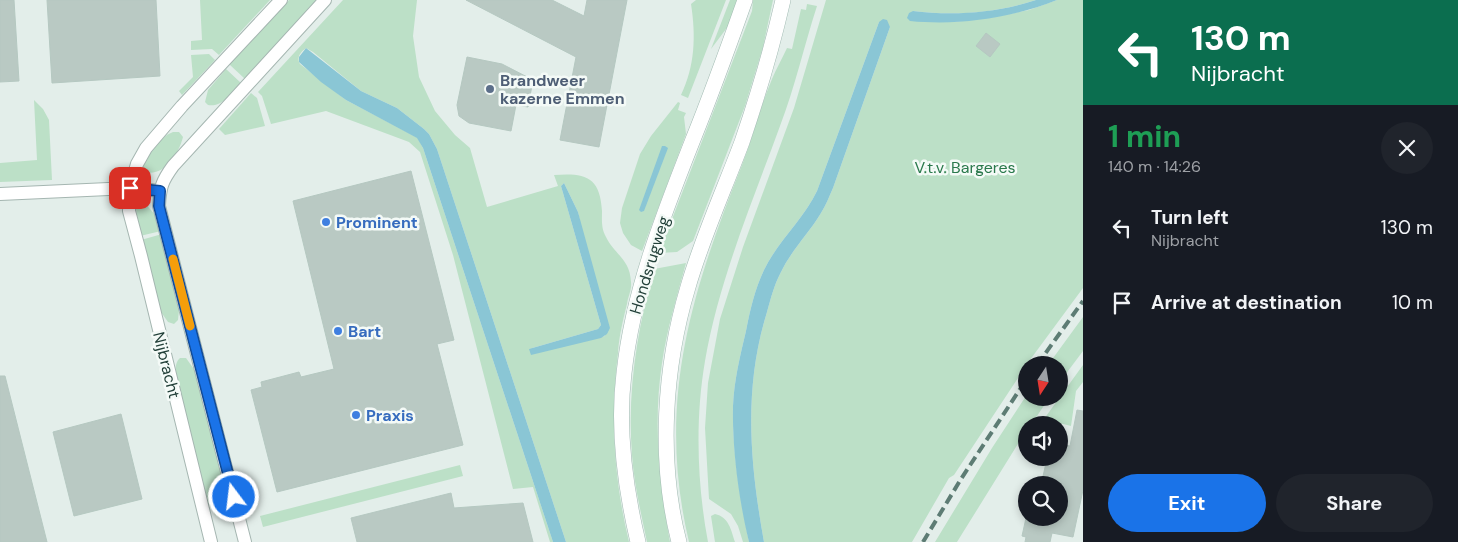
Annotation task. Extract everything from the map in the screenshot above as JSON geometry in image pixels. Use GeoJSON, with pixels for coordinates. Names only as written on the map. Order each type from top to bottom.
{"type":"FeatureCollection","features":[{"type":"Feature","properties":{"kind":"main road","name":"Hondsrugweg"},"geometry":{"type":"LineString","coordinates":[[638,542],[629,502],[622,444],[623,375],[632,322],[640,285],[656,233],[697,130],[745,0]]}},
{"type":"Feature","properties":{"kind":"main road"},"geometry":{"type":"LineString","coordinates":[[680,542],[668,473],[666,426],[669,372],[688,288],[759,92],[783,0]]}},
{"type":"Feature","properties":{"kind":"street","name":"Nijbracht"},"geometry":{"type":"LineString","coordinates":[[212,542],[141,256],[130,221],[130,188],[137,164],[146,148],[182,106],[281,0]]}},
{"type":"Feature","properties":{"kind":"street","name":"Nijbracht"},"geometry":{"type":"LineString","coordinates":[[245,542],[159,206],[160,191],[163,180],[173,166],[325,0]]}},
{"type":"Feature","properties":{"kind":"street"},"geometry":{"type":"LineString","coordinates":[[0,194],[130,188],[160,191]]}},
{"type":"Feature","properties":{"kind":"green space"},"geometry":{"type":"Polygon","coordinates":[[[200,0],[270,0],[219,55],[212,49],[191,50],[191,41],[202,40],[200,0]]]}},
{"type":"Feature","properties":{"kind":"green space"},"geometry":{"type":"Polygon","coordinates":[[[289,0],[318,0],[245,79],[229,64],[289,0]]]}},
{"type":"Feature","properties":{"kind":"green space"},"geometry":{"type":"Polygon","coordinates":[[[343,0],[417,0],[413,36],[419,77],[435,111],[455,135],[470,148],[487,207],[558,186],[554,175],[582,176],[594,184],[601,199],[604,234],[625,262],[631,282],[621,328],[614,401],[617,472],[629,542],[566,542],[437,149],[429,134],[397,108],[361,91],[313,52],[306,48],[302,51],[299,59],[300,64],[346,100],[418,138],[423,148],[553,542],[550,542],[533,487],[513,489],[453,255],[420,152],[409,142],[326,111],[271,124],[262,96],[258,92],[343,0]],[[564,183],[561,186],[601,325],[598,329],[529,349],[605,336],[578,212],[564,183]]]}},
{"type":"Feature","properties":{"kind":"green space"},"geometry":{"type":"Polygon","coordinates":[[[696,0],[726,0],[688,98],[681,95],[692,62],[694,28],[691,4],[696,0]]]}},
{"type":"Feature","properties":{"kind":"green space"},"geometry":{"type":"Polygon","coordinates":[[[730,0],[738,0],[729,25],[711,49],[730,0]]]}},
{"type":"Feature","properties":{"kind":"green space"},"geometry":{"type":"Polygon","coordinates":[[[753,0],[773,0],[763,47],[745,106],[693,241],[677,252],[659,253],[752,11],[753,0]]]}},
{"type":"Feature","properties":{"kind":"green space","name":"V.t.v. Bargeres"},"geometry":{"type":"Polygon","coordinates":[[[826,0],[1036,0],[990,11],[944,13],[913,11],[924,22],[954,22],[1029,10],[1057,0],[1083,0],[1083,288],[1033,356],[1018,356],[1018,378],[954,475],[949,478],[912,542],[764,542],[752,455],[751,427],[754,369],[759,341],[771,297],[785,264],[821,213],[833,188],[890,27],[879,22],[817,191],[805,212],[770,259],[755,292],[751,307],[738,368],[733,406],[737,474],[749,542],[743,542],[738,526],[731,514],[709,499],[705,428],[708,383],[720,319],[743,247],[794,108],[826,0]]]}},
{"type":"Feature","properties":{"kind":"green space"},"geometry":{"type":"Polygon","coordinates":[[[807,4],[817,6],[785,111],[728,271],[711,331],[702,383],[699,428],[701,497],[708,542],[689,542],[680,491],[676,442],[678,395],[684,349],[694,304],[724,212],[775,71],[787,48],[792,49],[801,9],[806,10],[807,4]]]}},
{"type":"Feature","properties":{"kind":"green space"},"geometry":{"type":"Polygon","coordinates":[[[209,54],[215,60],[182,95],[179,91],[193,77],[191,55],[209,54]]]}},
{"type":"Feature","properties":{"kind":"green space"},"geometry":{"type":"Polygon","coordinates":[[[226,69],[241,83],[222,102],[208,105],[205,102],[208,90],[226,69]]]}},
{"type":"Feature","properties":{"kind":"green space"},"geometry":{"type":"Polygon","coordinates":[[[251,93],[257,98],[265,126],[225,135],[219,129],[251,93]]]}},
{"type":"Feature","properties":{"kind":"green space"},"geometry":{"type":"Polygon","coordinates":[[[34,100],[43,109],[49,120],[52,180],[0,182],[0,163],[37,160],[34,100]]]}},
{"type":"Feature","properties":{"kind":"green space"},"geometry":{"type":"Polygon","coordinates":[[[678,102],[680,103],[678,110],[686,113],[684,117],[686,134],[642,251],[631,245],[623,233],[620,223],[622,208],[640,154],[651,136],[678,102]]]}},
{"type":"Feature","properties":{"kind":"green space"},"geometry":{"type":"Polygon","coordinates":[[[173,132],[179,132],[183,137],[178,150],[170,162],[158,171],[152,173],[145,172],[142,166],[151,151],[163,138],[173,132]]]}},
{"type":"Feature","properties":{"kind":"green space"},"geometry":{"type":"Polygon","coordinates":[[[145,203],[156,216],[161,231],[140,236],[136,209],[139,205],[145,203]]]}},
{"type":"Feature","properties":{"kind":"green space"},"geometry":{"type":"Polygon","coordinates":[[[162,234],[179,310],[178,320],[174,324],[168,322],[161,312],[141,240],[162,234]]]}},
{"type":"Feature","properties":{"kind":"green space"},"geometry":{"type":"Polygon","coordinates":[[[686,263],[664,350],[659,385],[658,453],[670,542],[647,542],[636,488],[632,455],[632,385],[638,338],[654,269],[686,263]]]}},
{"type":"Feature","properties":{"kind":"green space"},"geometry":{"type":"Polygon","coordinates":[[[1083,317],[1083,351],[1068,371],[1068,356],[1055,356],[1083,317]]]}},
{"type":"Feature","properties":{"kind":"green space"},"geometry":{"type":"Polygon","coordinates":[[[180,358],[186,358],[196,372],[228,497],[228,513],[221,518],[216,516],[207,502],[176,380],[176,365],[180,358]]]}},
{"type":"Feature","properties":{"kind":"green space"},"geometry":{"type":"Polygon","coordinates":[[[1083,365],[1083,382],[1076,391],[1071,426],[1068,425],[1068,416],[1046,416],[1053,406],[1068,406],[1068,386],[1083,365]]]}},
{"type":"Feature","properties":{"kind":"green space"},"geometry":{"type":"Polygon","coordinates":[[[1019,406],[1044,406],[1037,416],[1018,416],[1018,444],[957,542],[935,542],[1019,406]]]}},
{"type":"Feature","properties":{"kind":"green space"},"geometry":{"type":"Polygon","coordinates":[[[460,465],[463,476],[263,527],[260,516],[460,465]]]}},
{"type":"Feature","properties":{"kind":"green space"},"geometry":{"type":"Polygon","coordinates":[[[715,514],[726,521],[735,542],[715,542],[711,516],[715,514]]]}},
{"type":"Feature","properties":{"kind":"water"},"geometry":{"type":"Polygon","coordinates":[[[1036,0],[1057,0],[1022,12],[985,19],[929,22],[910,21],[907,18],[909,13],[913,11],[960,13],[991,11],[1036,0]]]}},
{"type":"Feature","properties":{"kind":"water"},"geometry":{"type":"Polygon","coordinates":[[[883,19],[887,20],[890,27],[833,188],[821,213],[785,264],[771,297],[759,341],[754,369],[751,427],[755,484],[764,542],[749,542],[737,475],[733,406],[738,369],[751,307],[755,292],[770,259],[805,212],[817,191],[879,22],[883,19]]]}},
{"type":"Feature","properties":{"kind":"water"},"geometry":{"type":"Polygon","coordinates":[[[306,48],[361,91],[397,108],[429,134],[437,149],[566,542],[553,542],[423,148],[417,138],[346,100],[321,82],[299,62],[299,57],[306,48]]]}},
{"type":"Feature","properties":{"kind":"water"},"geometry":{"type":"Polygon","coordinates":[[[662,146],[668,148],[644,211],[641,212],[639,210],[662,146]]]}},
{"type":"Feature","properties":{"kind":"water"},"geometry":{"type":"Polygon","coordinates":[[[564,183],[578,212],[610,328],[607,334],[601,338],[531,355],[529,349],[598,329],[601,325],[561,186],[564,183]]]}},
{"type":"Feature","properties":{"kind":"building"},"geometry":{"type":"Polygon","coordinates":[[[0,0],[14,0],[19,81],[0,82],[0,0]]]}},
{"type":"Feature","properties":{"kind":"building"},"geometry":{"type":"Polygon","coordinates":[[[47,0],[156,0],[160,76],[52,83],[47,0]]]}},
{"type":"Feature","properties":{"kind":"building"},"geometry":{"type":"Polygon","coordinates":[[[466,0],[552,0],[584,16],[587,0],[627,0],[599,147],[560,140],[576,57],[466,0]]]}},
{"type":"Feature","properties":{"kind":"building"},"geometry":{"type":"Polygon","coordinates":[[[986,33],[1000,44],[990,57],[976,46],[986,33]]]}},
{"type":"Feature","properties":{"kind":"building","name":"Brandweer kazerne Emmen"},"geometry":{"type":"Polygon","coordinates":[[[467,57],[502,64],[533,80],[528,107],[516,105],[511,131],[469,123],[459,116],[457,105],[467,57]]]}},
{"type":"Feature","properties":{"kind":"building"},"geometry":{"type":"Polygon","coordinates":[[[411,171],[454,340],[437,344],[463,445],[277,492],[251,390],[262,387],[261,382],[299,372],[301,377],[334,369],[293,201],[411,171]]]}},
{"type":"Feature","properties":{"kind":"building"},"geometry":{"type":"Polygon","coordinates":[[[0,376],[5,376],[47,542],[0,542],[0,376]]]}},
{"type":"Feature","properties":{"kind":"building"},"geometry":{"type":"Polygon","coordinates":[[[1077,410],[1083,411],[1083,490],[1073,537],[1052,533],[1050,542],[1025,542],[1026,537],[1022,536],[1024,526],[1068,526],[1068,476],[1043,476],[1045,466],[1068,466],[1068,446],[1070,446],[1077,410]]]}},
{"type":"Feature","properties":{"kind":"building"},"geometry":{"type":"Polygon","coordinates":[[[121,414],[142,499],[74,516],[53,432],[121,414]]]}},
{"type":"Feature","properties":{"kind":"building"},"geometry":{"type":"Polygon","coordinates":[[[451,493],[454,508],[523,503],[533,542],[357,542],[351,518],[451,493]]]}},
{"type":"Feature","properties":{"kind":"railway"},"geometry":{"type":"LineString","coordinates":[[1043,356],[1083,301]]}},
{"type":"Feature","properties":{"kind":"railway"},"geometry":{"type":"LineString","coordinates":[[923,542],[961,479],[1018,392]]}},
{"type":"Feature","properties":{"kind":"slow traffic"},"geometry":{"type":"LineString","coordinates":[[173,259],[190,326]]}},
{"type":"Feature","properties":{"kind":"place","name":"Brandweer kazerne Emmen"},"geometry":{"type":"Point","coordinates":[490,89]}},
{"type":"Feature","properties":{"kind":"place","name":"Prominent"},"geometry":{"type":"Point","coordinates":[326,222]}},
{"type":"Feature","properties":{"kind":"place","name":"Bart"},"geometry":{"type":"Point","coordinates":[338,331]}},
{"type":"Feature","properties":{"kind":"place","name":"Praxis"},"geometry":{"type":"Point","coordinates":[356,415]}},
{"type":"Feature","properties":{"kind":"route"},"geometry":{"type":"LineString","coordinates":[[130,188],[160,191],[159,206],[234,497]]}}]}
